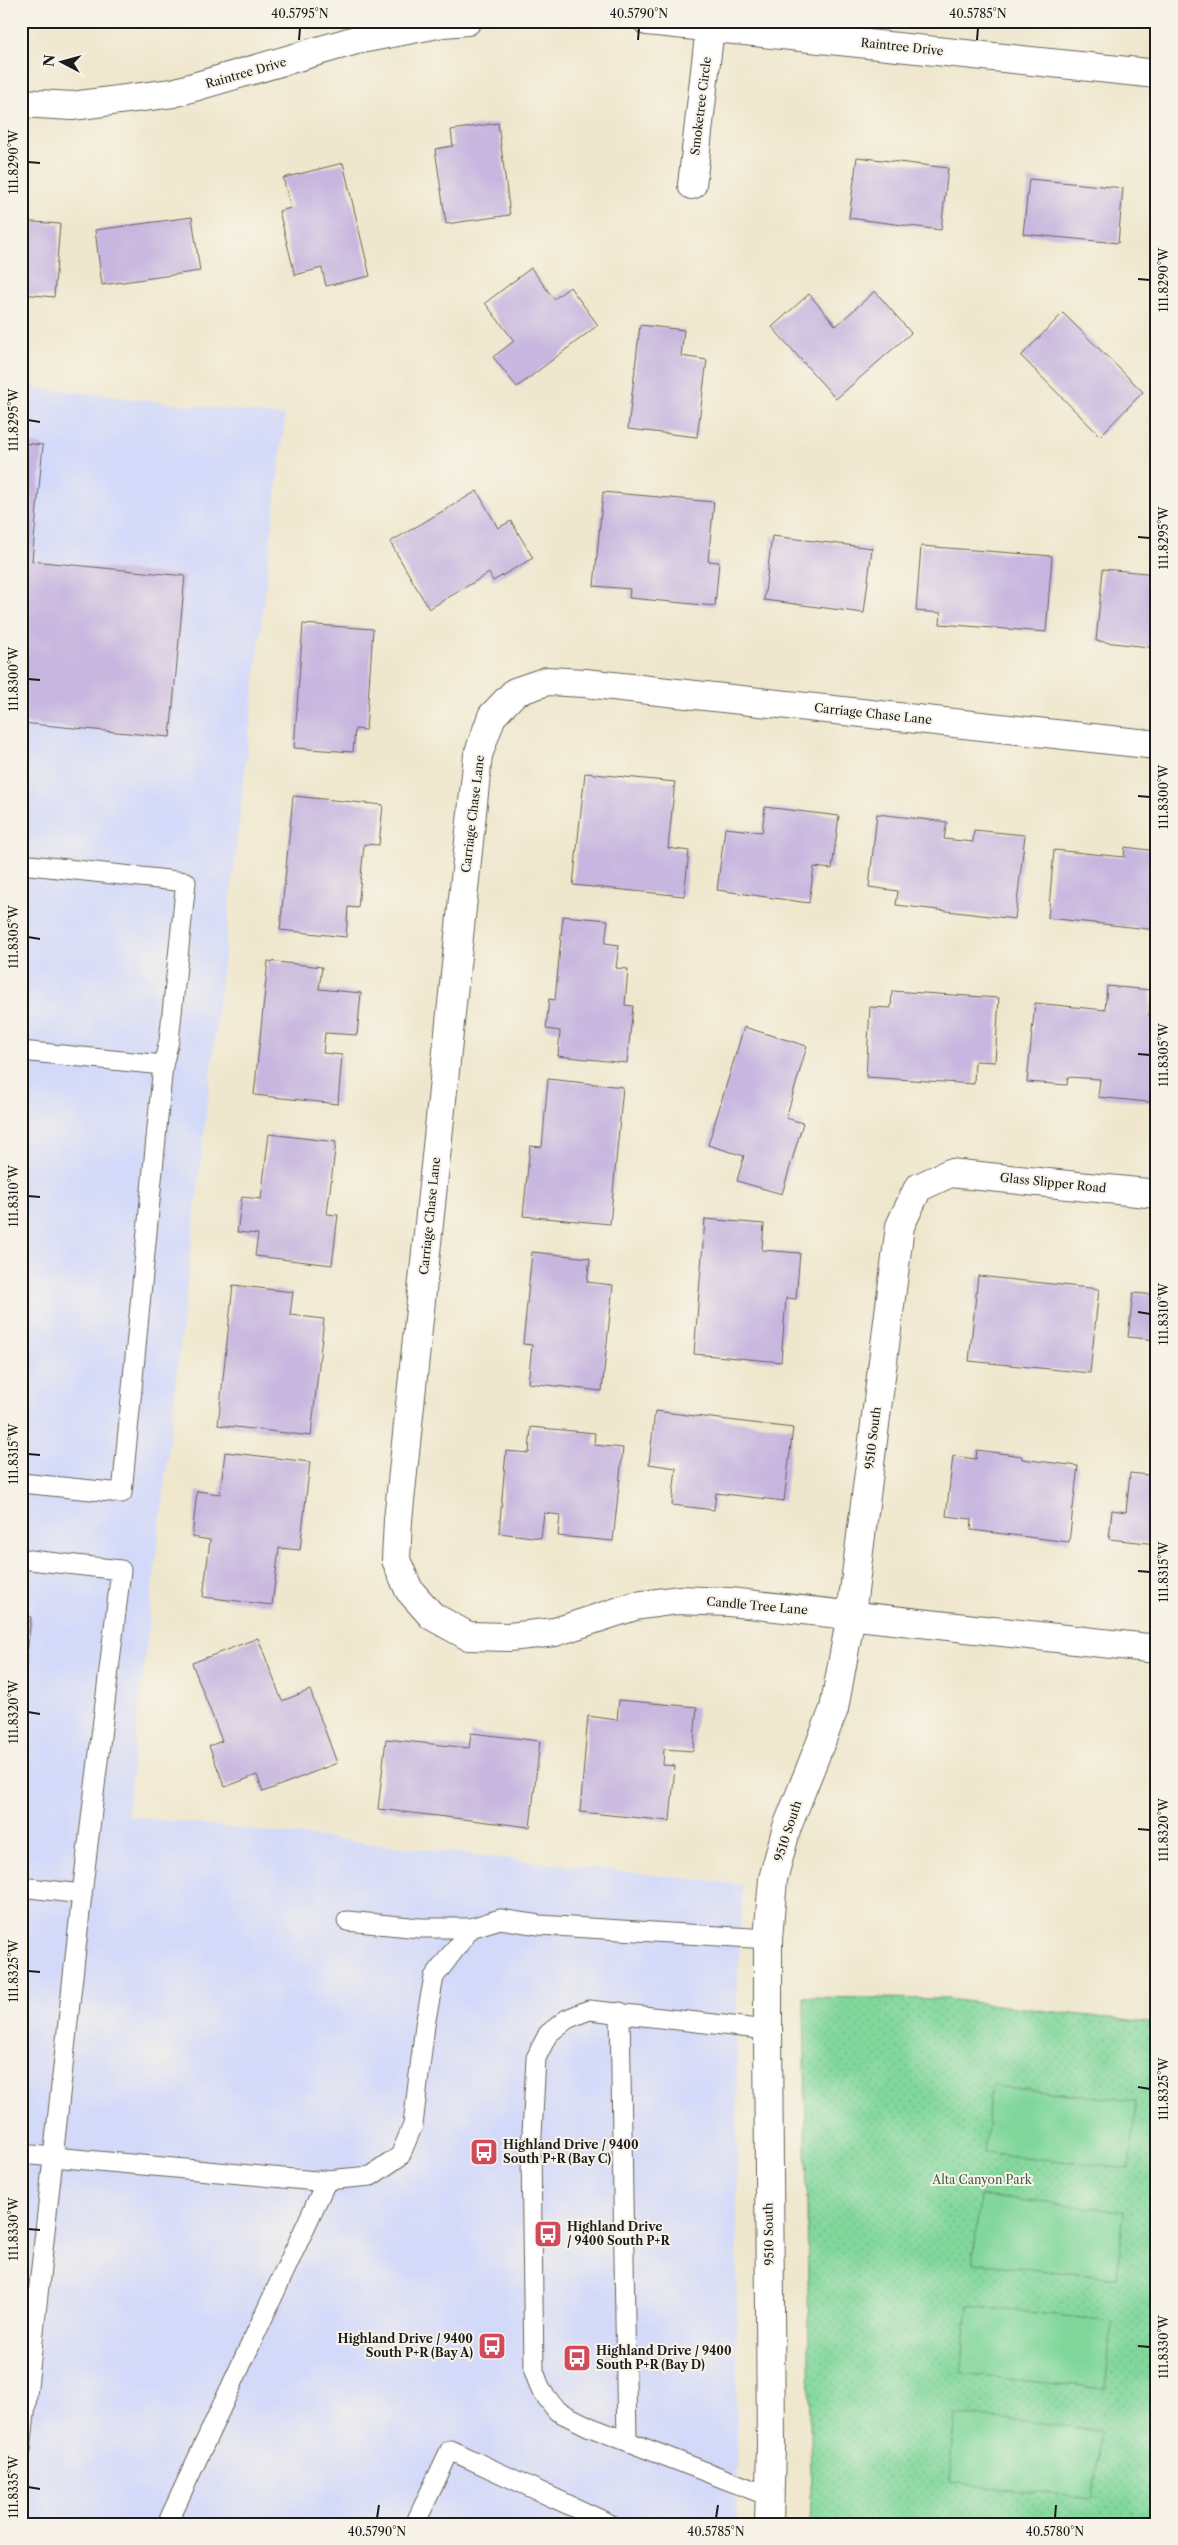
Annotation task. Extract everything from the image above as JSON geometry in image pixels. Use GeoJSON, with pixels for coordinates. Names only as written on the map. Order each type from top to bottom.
{"type":"FeatureCollection","features":[{"type":"Feature","properties":{"kind":"street","name":"Raintree Drive"},"geometry":{"type":"LineString","coordinates":[[21,103],[72,106],[174,93],[356,40],[443,23],[467,21]]}},
{"type":"Feature","properties":{"kind":"street","name":"Raintree Drive"},"geometry":{"type":"LineString","coordinates":[[647,21],[1157,74]]}},
{"type":"Feature","properties":{"kind":"street","name":"Smoketree Circle"},"geometry":{"type":"LineString","coordinates":[[692,185],[710,27]]}},
{"type":"Feature","properties":{"kind":"street","name":"Carriage Chase Lane"},"geometry":{"type":"LineString","coordinates":[[396,1560],[400,1500],[478,755],[492,716],[515,692],[547,681],[584,683],[1157,745]]}},
{"type":"Feature","properties":{"kind":"street","name":"Glass Slipper Road"},"geometry":{"type":"LineString","coordinates":[[950,1173],[1157,1194]]}},
{"type":"Feature","properties":{"kind":"street","name":"9510 South"},"geometry":{"type":"LineString","coordinates":[[770,2511],[768,1939],[773,1879],[787,1827],[834,1709],[850,1615],[900,1226],[918,1188],[950,1173]]}},
{"type":"Feature","properties":{"kind":"street","name":"Candle Tree Lane"},"geometry":{"type":"LineString","coordinates":[[396,1560],[409,1590],[432,1616],[468,1636],[509,1637],[554,1632],[635,1606],[678,1600],[728,1602],[1157,1649]]}},
{"type":"Feature","properties":{"kind":"lane"},"geometry":{"type":"LineString","coordinates":[[21,864],[186,882],[169,1041],[163,1065],[122,1493],[21,1483]]}},
{"type":"Feature","properties":{"kind":"lane"},"geometry":{"type":"LineString","coordinates":[[21,1051],[163,1065]]}},
{"type":"Feature","properties":{"kind":"lane"},"geometry":{"type":"LineString","coordinates":[[21,1559],[120,1570],[52,2158],[21,2450]]}},
{"type":"Feature","properties":{"kind":"lane"},"geometry":{"type":"LineString","coordinates":[[21,1887],[82,1894]]}},
{"type":"Feature","properties":{"kind":"lane"},"geometry":{"type":"LineString","coordinates":[[347,1920],[420,1928],[471,1928],[500,1919],[539,1925],[768,1939]]}},
{"type":"Feature","properties":{"kind":"lane"},"geometry":{"type":"LineString","coordinates":[[21,2154],[316,2181],[371,2176],[400,2156],[413,2125],[425,2025],[434,1977],[471,1928]]}},
{"type":"Feature","properties":{"kind":"lane"},"geometry":{"type":"LineString","coordinates":[[768,2030],[589,2010],[567,2019],[548,2034],[536,2058],[531,2153],[534,2371],[541,2390],[557,2411],[627,2441],[770,2511]]}},
{"type":"Feature","properties":{"kind":"lane"},"geometry":{"type":"LineString","coordinates":[[620,2012],[627,2441]]}},
{"type":"Feature","properties":{"kind":"lane"},"geometry":{"type":"LineString","coordinates":[[167,2524],[328,2180]]}},
{"type":"Feature","properties":{"kind":"lane"},"geometry":{"type":"LineString","coordinates":[[415,2524],[450,2450],[610,2524]]}},
{"type":"Feature","properties":{"kind":"shaded area"},"geometry":{"type":"Polygon","coordinates":[[[21,386],[285,416],[127,1816],[743,1885],[737,1999],[737,2524],[21,2524],[21,386]]]}},
{"type":"Feature","properties":{"kind":"green space","name":"Alta Canyon Park"},"geometry":{"type":"Polygon","coordinates":[[[804,1997],[947,1999],[1157,2024],[1157,2524],[810,2524],[804,1997]]]}},
{"type":"Feature","properties":{"kind":"green space"},"geometry":{"type":"Polygon","coordinates":[[[991,2086],[1136,2101],[1129,2168],[984,2153],[991,2086]]]}},
{"type":"Feature","properties":{"kind":"green space"},"geometry":{"type":"Polygon","coordinates":[[[980,2196],[1124,2211],[1117,2278],[973,2263],[980,2196]]]}},
{"type":"Feature","properties":{"kind":"green space"},"geometry":{"type":"Polygon","coordinates":[[[968,2306],[1112,2321],[1105,2389],[961,2374],[968,2306]]]}},
{"type":"Feature","properties":{"kind":"green space"},"geometry":{"type":"Polygon","coordinates":[[[956,2415],[1100,2430],[1093,2498],[949,2482],[956,2415]]]}},
{"type":"Feature","properties":{"kind":"building"},"geometry":{"type":"Polygon","coordinates":[[[498,123],[510,215],[446,224],[435,149],[453,146],[451,130],[498,123]]]}},
{"type":"Feature","properties":{"kind":"building"},"geometry":{"type":"Polygon","coordinates":[[[857,157],[948,168],[941,230],[849,218],[857,157]]]}},
{"type":"Feature","properties":{"kind":"building"},"geometry":{"type":"Polygon","coordinates":[[[343,163],[370,276],[326,286],[322,268],[295,275],[279,211],[291,208],[283,178],[343,163]]]}},
{"type":"Feature","properties":{"kind":"building"},"geometry":{"type":"Polygon","coordinates":[[[1029,179],[1123,188],[1118,243],[1023,234],[1029,179]]]}},
{"type":"Feature","properties":{"kind":"building"},"geometry":{"type":"Polygon","coordinates":[[[192,217],[200,271],[102,285],[95,230],[192,217]]]}},
{"type":"Feature","properties":{"kind":"building"},"geometry":{"type":"Polygon","coordinates":[[[21,221],[60,224],[54,297],[22,294],[21,221]]]}},
{"type":"Feature","properties":{"kind":"building"},"geometry":{"type":"Polygon","coordinates":[[[531,268],[554,299],[570,287],[598,325],[517,387],[493,357],[514,341],[485,303],[531,268]]]}},
{"type":"Feature","properties":{"kind":"building"},"geometry":{"type":"Polygon","coordinates":[[[875,291],[911,333],[836,399],[772,327],[809,294],[836,326],[875,291]]]}},
{"type":"Feature","properties":{"kind":"building"},"geometry":{"type":"Polygon","coordinates":[[[1063,313],[1143,392],[1100,436],[1021,356],[1063,313]]]}},
{"type":"Feature","properties":{"kind":"building"},"geometry":{"type":"Polygon","coordinates":[[[640,325],[684,330],[681,356],[707,360],[697,437],[628,429],[640,325]]]}},
{"type":"Feature","properties":{"kind":"building"},"geometry":{"type":"Polygon","coordinates":[[[21,443],[43,445],[32,561],[185,576],[170,737],[21,723],[21,443]]]}},
{"type":"Feature","properties":{"kind":"building"},"geometry":{"type":"Polygon","coordinates":[[[477,491],[498,528],[511,521],[533,558],[493,581],[489,573],[429,609],[390,542],[477,491]]]}},
{"type":"Feature","properties":{"kind":"building"},"geometry":{"type":"Polygon","coordinates":[[[603,492],[714,502],[708,561],[719,562],[715,606],[629,598],[630,589],[594,586],[603,492]]]}},
{"type":"Feature","properties":{"kind":"building"},"geometry":{"type":"Polygon","coordinates":[[[772,536],[872,548],[864,613],[764,600],[772,536]]]}},
{"type":"Feature","properties":{"kind":"building"},"geometry":{"type":"Polygon","coordinates":[[[921,546],[1052,556],[1046,632],[940,624],[941,613],[916,611],[921,546]]]}},
{"type":"Feature","properties":{"kind":"building"},"geometry":{"type":"Polygon","coordinates":[[[1103,569],[1157,574],[1157,648],[1096,641],[1103,569]]]}},
{"type":"Feature","properties":{"kind":"building"},"geometry":{"type":"Polygon","coordinates":[[[303,624],[373,629],[366,730],[355,729],[353,752],[294,748],[303,624]]]}},
{"type":"Feature","properties":{"kind":"building"},"geometry":{"type":"Polygon","coordinates":[[[585,773],[675,782],[668,848],[689,851],[684,896],[573,885],[585,773]]]}},
{"type":"Feature","properties":{"kind":"building"},"geometry":{"type":"Polygon","coordinates":[[[293,796],[383,805],[379,845],[364,844],[358,908],[348,907],[346,937],[280,930],[293,796]]]}},
{"type":"Feature","properties":{"kind":"building"},"geometry":{"type":"Polygon","coordinates":[[[765,807],[839,816],[832,869],[814,867],[809,903],[717,890],[725,828],[762,832],[765,807]]]}},
{"type":"Feature","properties":{"kind":"building"},"geometry":{"type":"Polygon","coordinates":[[[877,814],[947,822],[944,839],[973,842],[974,830],[1025,835],[1015,919],[896,905],[898,891],[869,887],[877,814]]]}},
{"type":"Feature","properties":{"kind":"building"},"geometry":{"type":"Polygon","coordinates":[[[1125,847],[1157,851],[1157,930],[1048,918],[1054,850],[1124,857],[1125,847]]]}},
{"type":"Feature","properties":{"kind":"building"},"geometry":{"type":"Polygon","coordinates":[[[563,916],[608,920],[605,943],[619,945],[616,968],[628,969],[625,1005],[633,1006],[627,1063],[558,1056],[560,1031],[546,1029],[549,999],[555,1000],[563,916]]]}},
{"type":"Feature","properties":{"kind":"building"},"geometry":{"type":"Polygon","coordinates":[[[268,961],[322,967],[319,989],[361,993],[357,1035],[325,1033],[323,1053],[342,1055],[338,1104],[254,1095],[268,961]]]}},
{"type":"Feature","properties":{"kind":"building"},"geometry":{"type":"Polygon","coordinates":[[[1107,986],[1151,990],[1149,1016],[1157,1017],[1157,1103],[1098,1097],[1100,1079],[1068,1077],[1067,1085],[1027,1082],[1035,1003],[1105,1010],[1107,986]]]}},
{"type":"Feature","properties":{"kind":"building"},"geometry":{"type":"Polygon","coordinates":[[[892,991],[999,998],[995,1062],[975,1061],[974,1084],[866,1077],[870,1007],[891,1008],[892,991]]]}},
{"type":"Feature","properties":{"kind":"building"},"geometry":{"type":"Polygon","coordinates":[[[744,1027],[807,1046],[786,1118],[803,1123],[782,1194],[737,1181],[744,1156],[708,1145],[744,1027]]]}},
{"type":"Feature","properties":{"kind":"building"},"geometry":{"type":"Polygon","coordinates":[[[548,1079],[623,1087],[610,1224],[523,1216],[530,1146],[542,1147],[548,1079]]]}},
{"type":"Feature","properties":{"kind":"building"},"geometry":{"type":"Polygon","coordinates":[[[269,1134],[336,1142],[327,1214],[338,1215],[332,1265],[255,1256],[258,1234],[237,1232],[242,1197],[261,1199],[269,1134]]]}},
{"type":"Feature","properties":{"kind":"building"},"geometry":{"type":"Polygon","coordinates":[[[705,1219],[764,1224],[762,1250],[800,1253],[796,1299],[786,1298],[781,1362],[694,1354],[705,1219]]]}},
{"type":"Feature","properties":{"kind":"building"},"geometry":{"type":"Polygon","coordinates":[[[532,1252],[590,1258],[587,1282],[613,1285],[602,1391],[528,1383],[532,1345],[523,1344],[532,1252]]]}},
{"type":"Feature","properties":{"kind":"building"},"geometry":{"type":"Polygon","coordinates":[[[978,1276],[1099,1289],[1090,1373],[969,1361],[978,1276]]]}},
{"type":"Feature","properties":{"kind":"building"},"geometry":{"type":"Polygon","coordinates":[[[233,1285],[293,1292],[290,1315],[324,1319],[311,1436],[218,1425],[233,1285]]]}},
{"type":"Feature","properties":{"kind":"building"},"geometry":{"type":"Polygon","coordinates":[[[1133,1293],[1157,1295],[1157,1340],[1128,1337],[1133,1293]]]}},
{"type":"Feature","properties":{"kind":"building"},"geometry":{"type":"Polygon","coordinates":[[[655,1411],[793,1428],[784,1501],[716,1493],[714,1510],[672,1505],[676,1468],[649,1464],[655,1411]]]}},
{"type":"Feature","properties":{"kind":"building"},"geometry":{"type":"Polygon","coordinates":[[[531,1427],[595,1433],[594,1445],[623,1448],[613,1541],[558,1536],[560,1515],[544,1513],[541,1538],[499,1533],[506,1451],[529,1453],[531,1427]]]}},
{"type":"Feature","properties":{"kind":"building"},"geometry":{"type":"Polygon","coordinates":[[[977,1450],[1022,1456],[1022,1459],[1078,1466],[1069,1542],[971,1530],[972,1519],[946,1516],[953,1456],[976,1459],[977,1450]]]}},
{"type":"Feature","properties":{"kind":"building"},"geometry":{"type":"Polygon","coordinates":[[[225,1452],[310,1462],[300,1550],[279,1548],[272,1605],[203,1597],[210,1540],[192,1537],[197,1491],[220,1494],[225,1452]]]}},
{"type":"Feature","properties":{"kind":"building"},"geometry":{"type":"Polygon","coordinates":[[[1130,1473],[1157,1476],[1157,1544],[1109,1539],[1112,1510],[1126,1512],[1130,1473]]]}},
{"type":"Feature","properties":{"kind":"building"},"geometry":{"type":"Polygon","coordinates":[[[21,1616],[31,1617],[23,1692],[21,1692],[21,1616]]]}},
{"type":"Feature","properties":{"kind":"building"},"geometry":{"type":"Polygon","coordinates":[[[258,1638],[282,1701],[310,1690],[337,1763],[263,1792],[257,1775],[225,1787],[209,1746],[222,1741],[192,1663],[258,1638]]]}},
{"type":"Feature","properties":{"kind":"building"},"geometry":{"type":"Polygon","coordinates":[[[619,1700],[697,1707],[693,1751],[664,1749],[663,1765],[675,1766],[670,1821],[580,1812],[588,1716],[617,1720],[619,1700]]]}},
{"type":"Feature","properties":{"kind":"building"},"geometry":{"type":"Polygon","coordinates":[[[471,1733],[540,1741],[530,1827],[378,1809],[386,1739],[469,1748],[471,1733]]]}},
{"type":"Feature","properties":{"kind":"place","name":"Highland Drive / 9400 South P+R (Bay C)"},"geometry":{"type":"Point","coordinates":[484,2152]}},
{"type":"Feature","properties":{"kind":"place","name":"Highland Drive / 9400 South P+R"},"geometry":{"type":"Point","coordinates":[548,2234]}},
{"type":"Feature","properties":{"kind":"place","name":"Highland Drive / 9400 South P+R (Bay A)"},"geometry":{"type":"Point","coordinates":[492,2346]}},
{"type":"Feature","properties":{"kind":"place","name":"Highland Drive / 9400 South P+R (Bay D)"},"geometry":{"type":"Point","coordinates":[577,2358]}}]}
